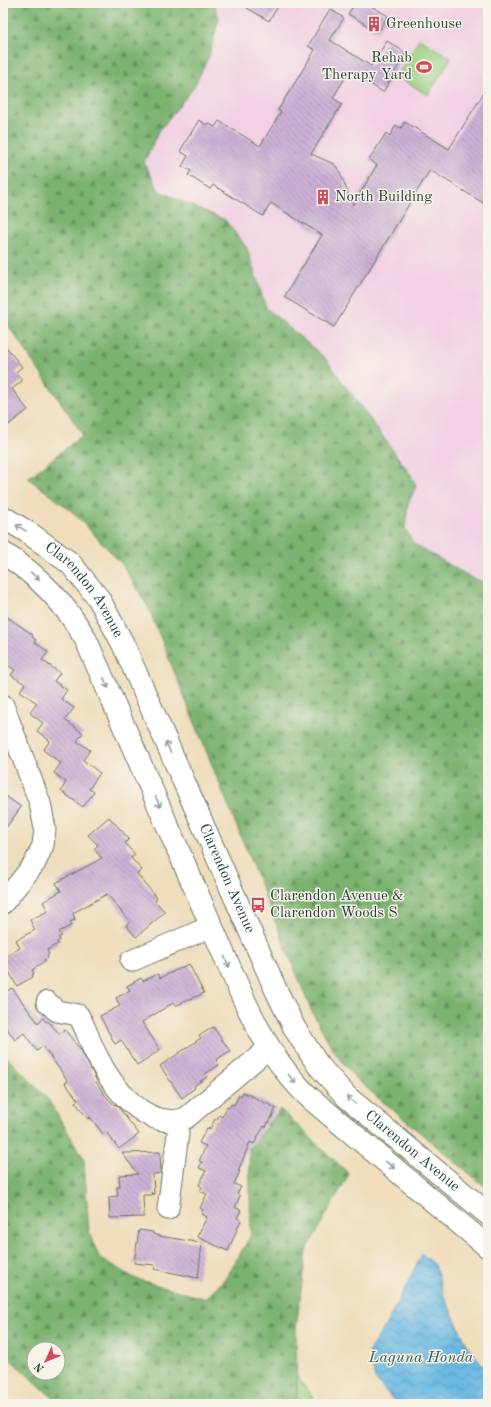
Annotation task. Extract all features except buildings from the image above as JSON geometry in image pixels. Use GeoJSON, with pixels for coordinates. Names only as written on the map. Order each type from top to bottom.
{"type":"FeatureCollection","features":[{"type":"Feature","properties":{"kind":"main road","name":"Clarendon Avenue"},"geometry":{"type":"LineString","coordinates":[[3,517],[29,533],[70,563],[98,599],[123,644],[258,952],[295,1030],[323,1070],[347,1097],[488,1214]]}},
{"type":"Feature","properties":{"kind":"main road","name":"Clarendon Avenue"},"geometry":{"type":"LineString","coordinates":[[3,554],[29,571],[46,586],[70,614],[86,640],[252,1018],[269,1048],[296,1085],[310,1098],[488,1246]]}},
{"type":"Feature","properties":{"kind":"main road"},"geometry":{"type":"LineString","coordinates":[[224,873],[212,926],[258,952]]}},
{"type":"Feature","properties":{"kind":"street"},"geometry":{"type":"LineString","coordinates":[[3,705],[40,803],[45,829],[43,845],[35,863],[3,902]]}},
{"type":"Feature","properties":{"kind":"street"},"geometry":{"type":"LineString","coordinates":[[131,961],[212,926]]}},
{"type":"Feature","properties":{"kind":"street"},"geometry":{"type":"LineString","coordinates":[[47,1002],[52,1008],[63,1014],[78,1015],[102,1065],[113,1082],[142,1111],[154,1117],[176,1121],[186,1118],[269,1048]]}},
{"type":"Feature","properties":{"kind":"street"},"geometry":{"type":"LineString","coordinates":[[168,1209],[178,1134],[176,1121]]}},
{"type":"Feature","properties":{"kind":"shaded area"},"geometry":{"type":"Polygon","coordinates":[[[3,3],[488,3],[488,1189],[357,1080],[335,1053],[311,1010],[148,607],[122,564],[73,512],[28,478],[83,435],[3,318],[3,3]]]}},
{"type":"Feature","properties":{"kind":"green space"},"geometry":{"type":"Polygon","coordinates":[[[3,3],[214,3],[219,18],[209,56],[194,87],[159,131],[144,162],[159,191],[225,220],[247,248],[266,308],[325,358],[411,475],[416,486],[408,504],[405,528],[414,544],[474,579],[488,583],[488,1189],[357,1080],[335,1053],[311,1010],[148,607],[122,564],[73,512],[28,478],[83,435],[3,318],[3,3]]]}},
{"type":"Feature","properties":{"kind":"green space","name":"Rehab Therapy Yard"},"geometry":{"type":"Polygon","coordinates":[[[419,39],[451,58],[428,95],[397,76],[419,39]]]}},
{"type":"Feature","properties":{"kind":"green space"},"geometry":{"type":"Polygon","coordinates":[[[3,1053],[48,1099],[84,1159],[89,1233],[99,1257],[136,1279],[206,1299],[227,1276],[251,1235],[249,1148],[280,1109],[349,1174],[306,1251],[296,1330],[297,1404],[60,1404],[34,1381],[66,1381],[66,1341],[26,1341],[26,1374],[3,1353],[3,1053]]]}},
{"type":"Feature","properties":{"kind":"green space"},"geometry":{"type":"Polygon","coordinates":[[[297,1376],[317,1404],[297,1404],[297,1376]]]}},
{"type":"Feature","properties":{"kind":"water","name":"Laguna Honda"},"geometry":{"type":"Polygon","coordinates":[[[422,1254],[435,1265],[444,1296],[467,1345],[488,1372],[488,1404],[397,1404],[375,1379],[369,1351],[386,1325],[422,1254]]]}},
{"type":"Feature","properties":{"kind":"place","name":"Greenhouse"},"geometry":{"type":"Point","coordinates":[374,24]}},
{"type":"Feature","properties":{"kind":"place","name":"Rehab Therapy Yard"},"geometry":{"type":"Point","coordinates":[424,67]}},
{"type":"Feature","properties":{"kind":"place","name":"North Building"},"geometry":{"type":"Point","coordinates":[323,197]}},
{"type":"Feature","properties":{"kind":"place","name":"Clarendon Avenue & Clarendon Woods S"},"geometry":{"type":"Point","coordinates":[258,905]}}]}
